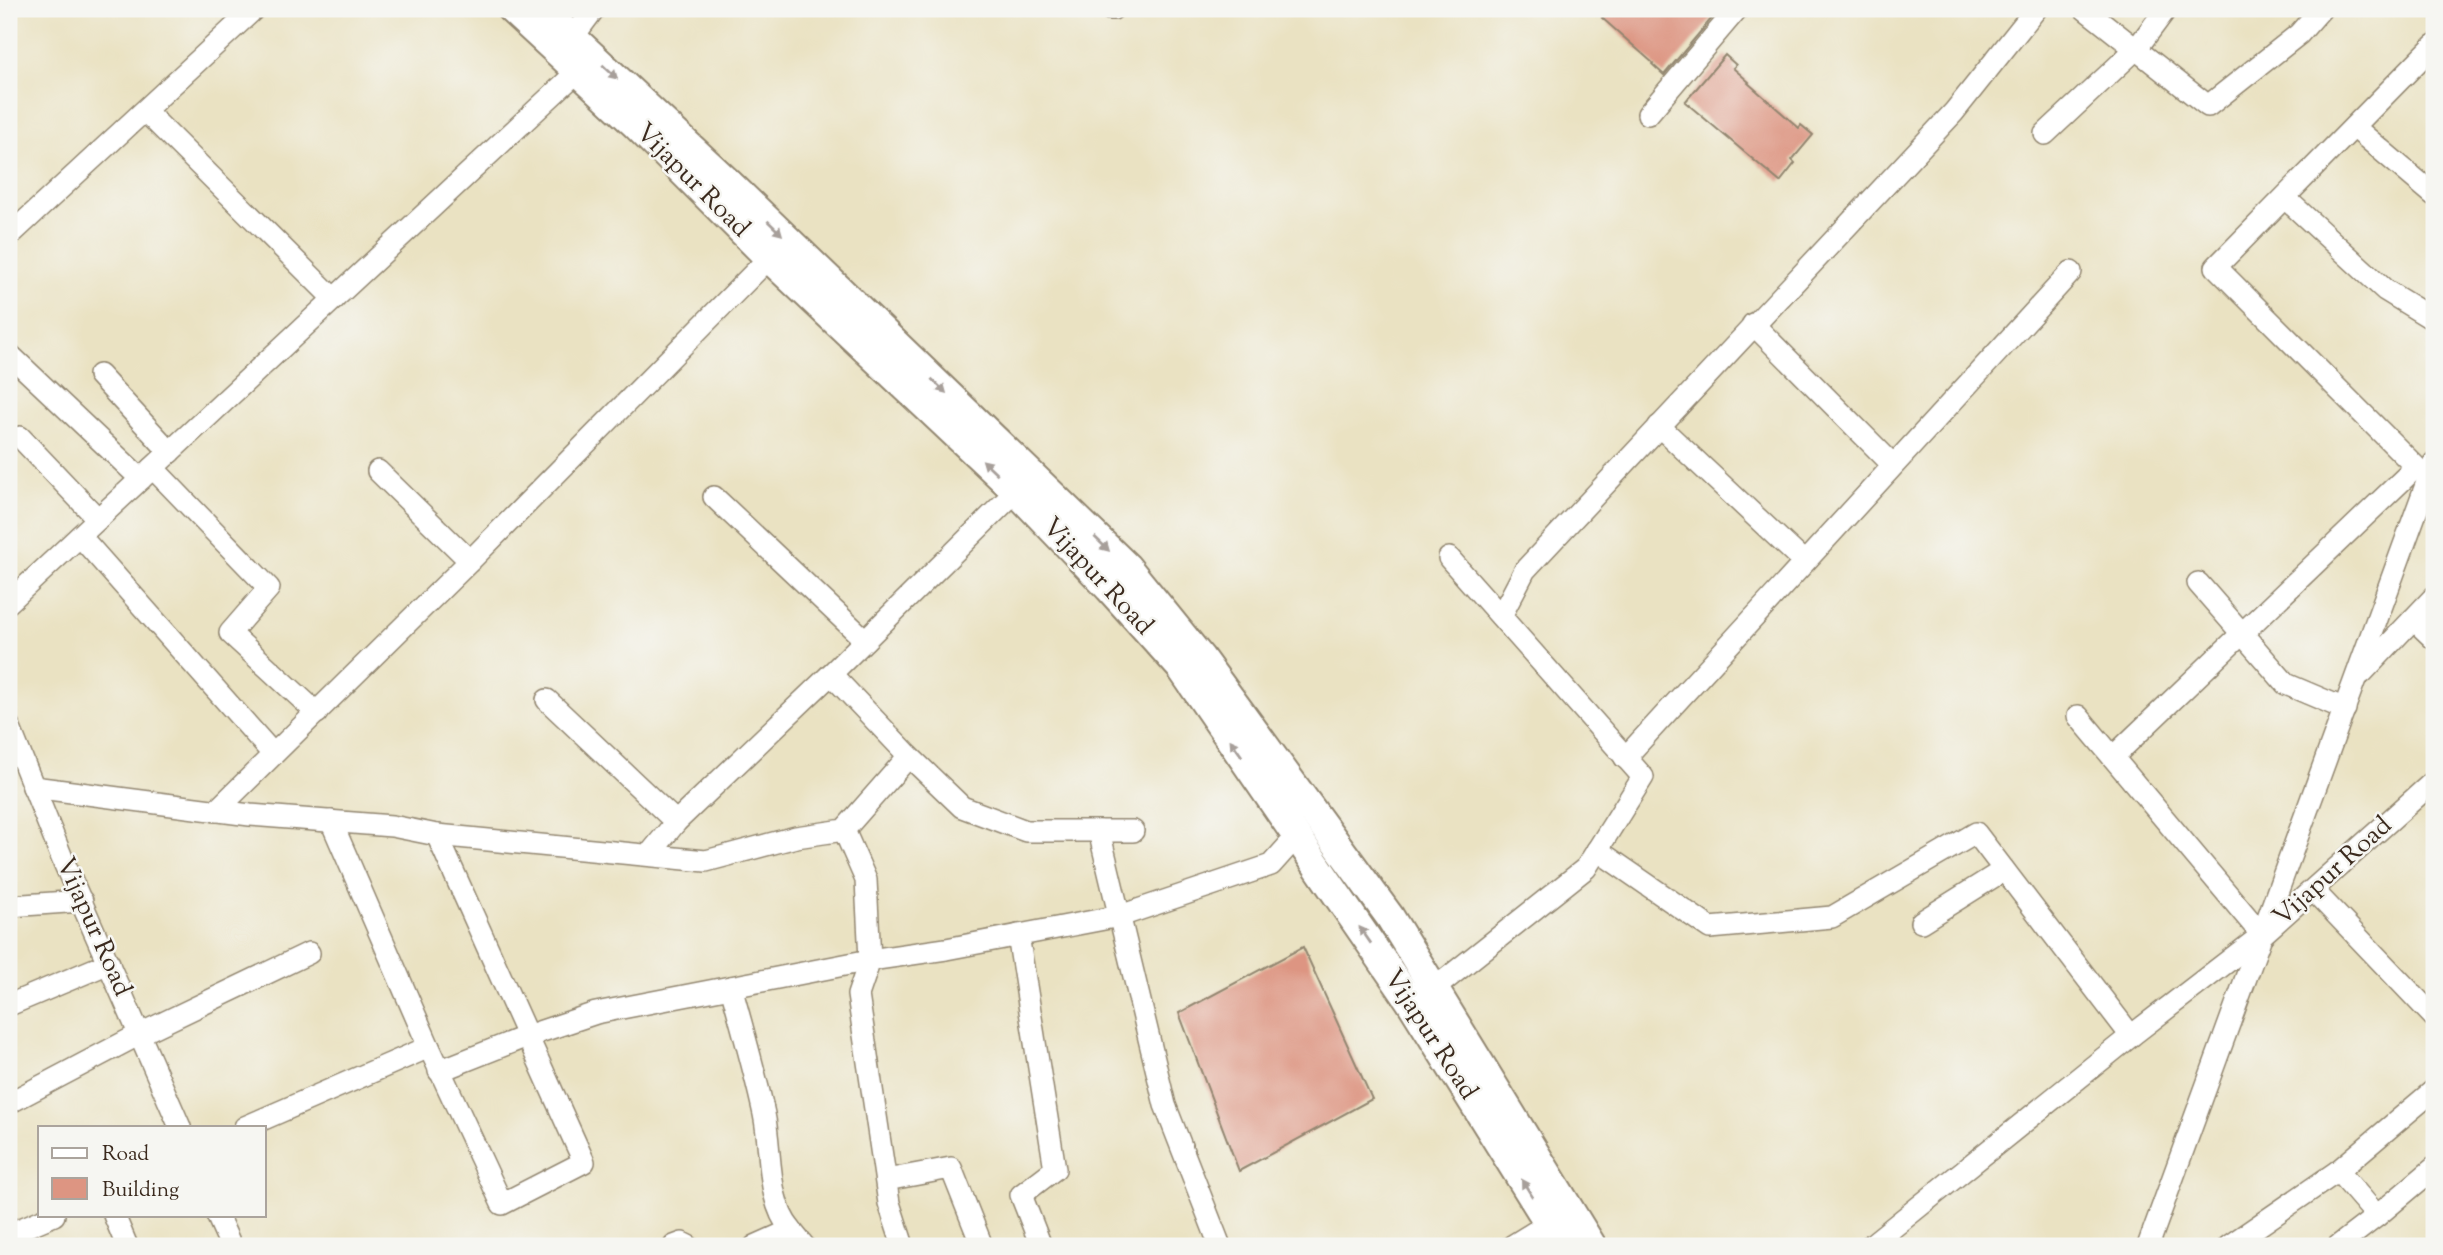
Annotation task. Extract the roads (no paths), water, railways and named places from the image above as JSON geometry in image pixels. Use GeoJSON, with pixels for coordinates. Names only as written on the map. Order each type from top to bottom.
{"type":"FeatureCollection","features":[{"type":"Feature","properties":{"kind":"main road","name":"Vijapur Road"},"geometry":{"type":"LineString","coordinates":[[511,9],[734,188],[1127,567],[1209,668],[1390,917],[1592,1246]]}},
{"type":"Feature","properties":{"kind":"main road","name":"Vijapur Road"},"geometry":{"type":"LineString","coordinates":[[542,9],[570,55],[636,125],[769,258],[1016,491],[1181,668],[1410,1000],[1556,1235]]}},
{"type":"Feature","properties":{"kind":"street"},"geometry":{"type":"LineString","coordinates":[[9,236],[254,9]]}},
{"type":"Feature","properties":{"kind":"street"},"geometry":{"type":"LineString","coordinates":[[9,602],[334,299],[570,55],[594,9]]}},
{"type":"Feature","properties":{"kind":"street"},"geometry":{"type":"LineString","coordinates":[[1501,616],[1525,570],[1954,112],[2036,9]]}},
{"type":"Feature","properties":{"kind":"street"},"geometry":{"type":"LineString","coordinates":[[2085,9],[2208,107],[2299,34],[2321,9]]}},
{"type":"Feature","properties":{"kind":"street"},"geometry":{"type":"LineString","coordinates":[[2045,134],[2137,48],[2166,9]]}},
{"type":"Feature","properties":{"kind":"street"},"geometry":{"type":"LineString","coordinates":[[1648,114],[1727,12]]}},
{"type":"Feature","properties":{"kind":"street"},"geometry":{"type":"LineString","coordinates":[[2113,757],[2416,467],[2216,267],[2434,45]]}},
{"type":"Feature","properties":{"kind":"street"},"geometry":{"type":"LineString","coordinates":[[145,111],[334,299]]}},
{"type":"Feature","properties":{"kind":"street"},"geometry":{"type":"LineString","coordinates":[[2354,127],[2434,195]]}},
{"type":"Feature","properties":{"kind":"street"},"geometry":{"type":"LineString","coordinates":[[2285,198],[2385,290],[2434,320]]}},
{"type":"Feature","properties":{"kind":"street"},"geometry":{"type":"LineString","coordinates":[[216,811],[470,561],[769,258]]}},
{"type":"Feature","properties":{"kind":"street"},"geometry":{"type":"LineString","coordinates":[[1625,758],[2071,272]]}},
{"type":"Feature","properties":{"kind":"street"},"geometry":{"type":"LineString","coordinates":[[1753,325],[1893,465]]}},
{"type":"Feature","properties":{"kind":"street"},"geometry":{"type":"LineString","coordinates":[[9,354],[147,473],[270,588],[230,633],[317,713]]}},
{"type":"Feature","properties":{"kind":"street"},"geometry":{"type":"LineString","coordinates":[[99,375],[170,452]]}},
{"type":"Feature","properties":{"kind":"street"},"geometry":{"type":"LineString","coordinates":[[1659,426],[1804,562]]}},
{"type":"Feature","properties":{"kind":"street"},"geometry":{"type":"LineString","coordinates":[[20,437],[98,519]]}},
{"type":"Feature","properties":{"kind":"street"},"geometry":{"type":"LineString","coordinates":[[2148,1246],[2434,463]]}},
{"type":"Feature","properties":{"kind":"street"},"geometry":{"type":"LineString","coordinates":[[378,471],[470,561]]}},
{"type":"Feature","properties":{"kind":"street"},"geometry":{"type":"LineString","coordinates":[[649,855],[676,822],[1016,491]]}},
{"type":"Feature","properties":{"kind":"street"},"geometry":{"type":"LineString","coordinates":[[714,497],[864,640]]}},
{"type":"Feature","properties":{"kind":"street"},"geometry":{"type":"LineString","coordinates":[[80,536],[273,754]]}},
{"type":"Feature","properties":{"kind":"street"},"geometry":{"type":"LineString","coordinates":[[1435,988],[1451,978],[1586,868],[1643,777],[1449,558]]}},
{"type":"Feature","properties":{"kind":"street"},"geometry":{"type":"LineString","coordinates":[[2198,583],[2286,684],[2344,709]]}},
{"type":"Feature","properties":{"kind":"street"},"geometry":{"type":"LineString","coordinates":[[2355,680],[2434,597]]}},
{"type":"Feature","properties":{"kind":"street"},"geometry":{"type":"LineString","coordinates":[[2413,619],[2434,639]]}},
{"type":"Feature","properties":{"kind":"street"},"geometry":{"type":"LineString","coordinates":[[831,674],[962,807],[1026,831],[1133,831]]}},
{"type":"Feature","properties":{"kind":"street"},"geometry":{"type":"LineString","coordinates":[[547,700],[676,822]]}},
{"type":"Feature","properties":{"kind":"street"},"geometry":{"type":"LineString","coordinates":[[2078,716],[2262,935]]}},
{"type":"Feature","properties":{"kind":"street","name":"Vijapur Road"},"geometry":{"type":"LineString","coordinates":[[9,726],[180,1126]]}},
{"type":"Feature","properties":{"kind":"street"},"geometry":{"type":"LineString","coordinates":[[33,787],[216,811],[392,826],[437,835],[706,860],[796,837],[844,830],[909,756]]}},
{"type":"Feature","properties":{"kind":"street","name":"Vijapur Road"},"geometry":{"type":"LineString","coordinates":[[1870,1246],[2131,1036],[2262,935],[2434,781]]}},
{"type":"Feature","properties":{"kind":"street"},"geometry":{"type":"LineString","coordinates":[[331,821],[439,1071],[502,1204],[584,1162],[437,835]]}},
{"type":"Feature","properties":{"kind":"street"},"geometry":{"type":"LineString","coordinates":[[844,830],[866,880],[870,960],[858,995],[889,1202],[903,1246]]}},
{"type":"Feature","properties":{"kind":"street"},"geometry":{"type":"LineString","coordinates":[[1099,831],[1165,1105],[1220,1246]]}},
{"type":"Feature","properties":{"kind":"street"},"geometry":{"type":"LineString","coordinates":[[1597,850],[1710,928],[1832,917],[1976,834],[2131,1036]]}},
{"type":"Feature","properties":{"kind":"street"},"geometry":{"type":"LineString","coordinates":[[439,1071],[527,1036],[596,1013],[870,960],[946,949],[1120,916],[1271,865],[1297,836]]}},
{"type":"Feature","properties":{"kind":"street"},"geometry":{"type":"LineString","coordinates":[[1921,922],[2004,870]]}},
{"type":"Feature","properties":{"kind":"street"},"geometry":{"type":"LineString","coordinates":[[2313,890],[2434,1017]]}},
{"type":"Feature","properties":{"kind":"street"},"geometry":{"type":"LineString","coordinates":[[9,906],[82,901]]}},
{"type":"Feature","properties":{"kind":"street"},"geometry":{"type":"LineString","coordinates":[[1018,935],[1055,1170],[1021,1195],[1041,1246]]}},
{"type":"Feature","properties":{"kind":"street"},"geometry":{"type":"LineString","coordinates":[[9,1103],[140,1034],[309,953]]}},
{"type":"Feature","properties":{"kind":"street"},"geometry":{"type":"LineString","coordinates":[[9,1005],[109,963]]}},
{"type":"Feature","properties":{"kind":"street"},"geometry":{"type":"LineString","coordinates":[[732,987],[765,1117],[777,1204],[784,1221],[798,1238],[755,1246]]}},
{"type":"Feature","properties":{"kind":"street"},"geometry":{"type":"LineString","coordinates":[[247,1126],[429,1047]]}},
{"type":"Feature","properties":{"kind":"street"},"geometry":{"type":"LineString","coordinates":[[2229,1246],[2339,1171],[2434,1090]]}},
{"type":"Feature","properties":{"kind":"street"},"geometry":{"type":"LineString","coordinates":[[886,1180],[951,1168],[982,1246]]}},
{"type":"Feature","properties":{"kind":"street"},"geometry":{"type":"LineString","coordinates":[[2338,1246],[2434,1168]]}},
{"type":"Feature","properties":{"kind":"street"},"geometry":{"type":"LineString","coordinates":[[2339,1171],[2377,1216]]}},
{"type":"Feature","properties":{"kind":"street"},"geometry":{"type":"LineString","coordinates":[[9,1234],[52,1216]]}},
{"type":"Feature","properties":{"kind":"street"},"geometry":{"type":"LineString","coordinates":[[114,1216],[127,1246]]}},
{"type":"Feature","properties":{"kind":"street"},"geometry":{"type":"LineString","coordinates":[[217,1216],[231,1246]]}},
{"type":"Feature","properties":{"kind":"street"},"geometry":{"type":"LineString","coordinates":[[1512,1246],[1556,1235]]}},
{"type":"Feature","properties":{"kind":"street"},"geometry":{"type":"LineString","coordinates":[[674,1246],[682,1243],[688,1246]]}}]}
